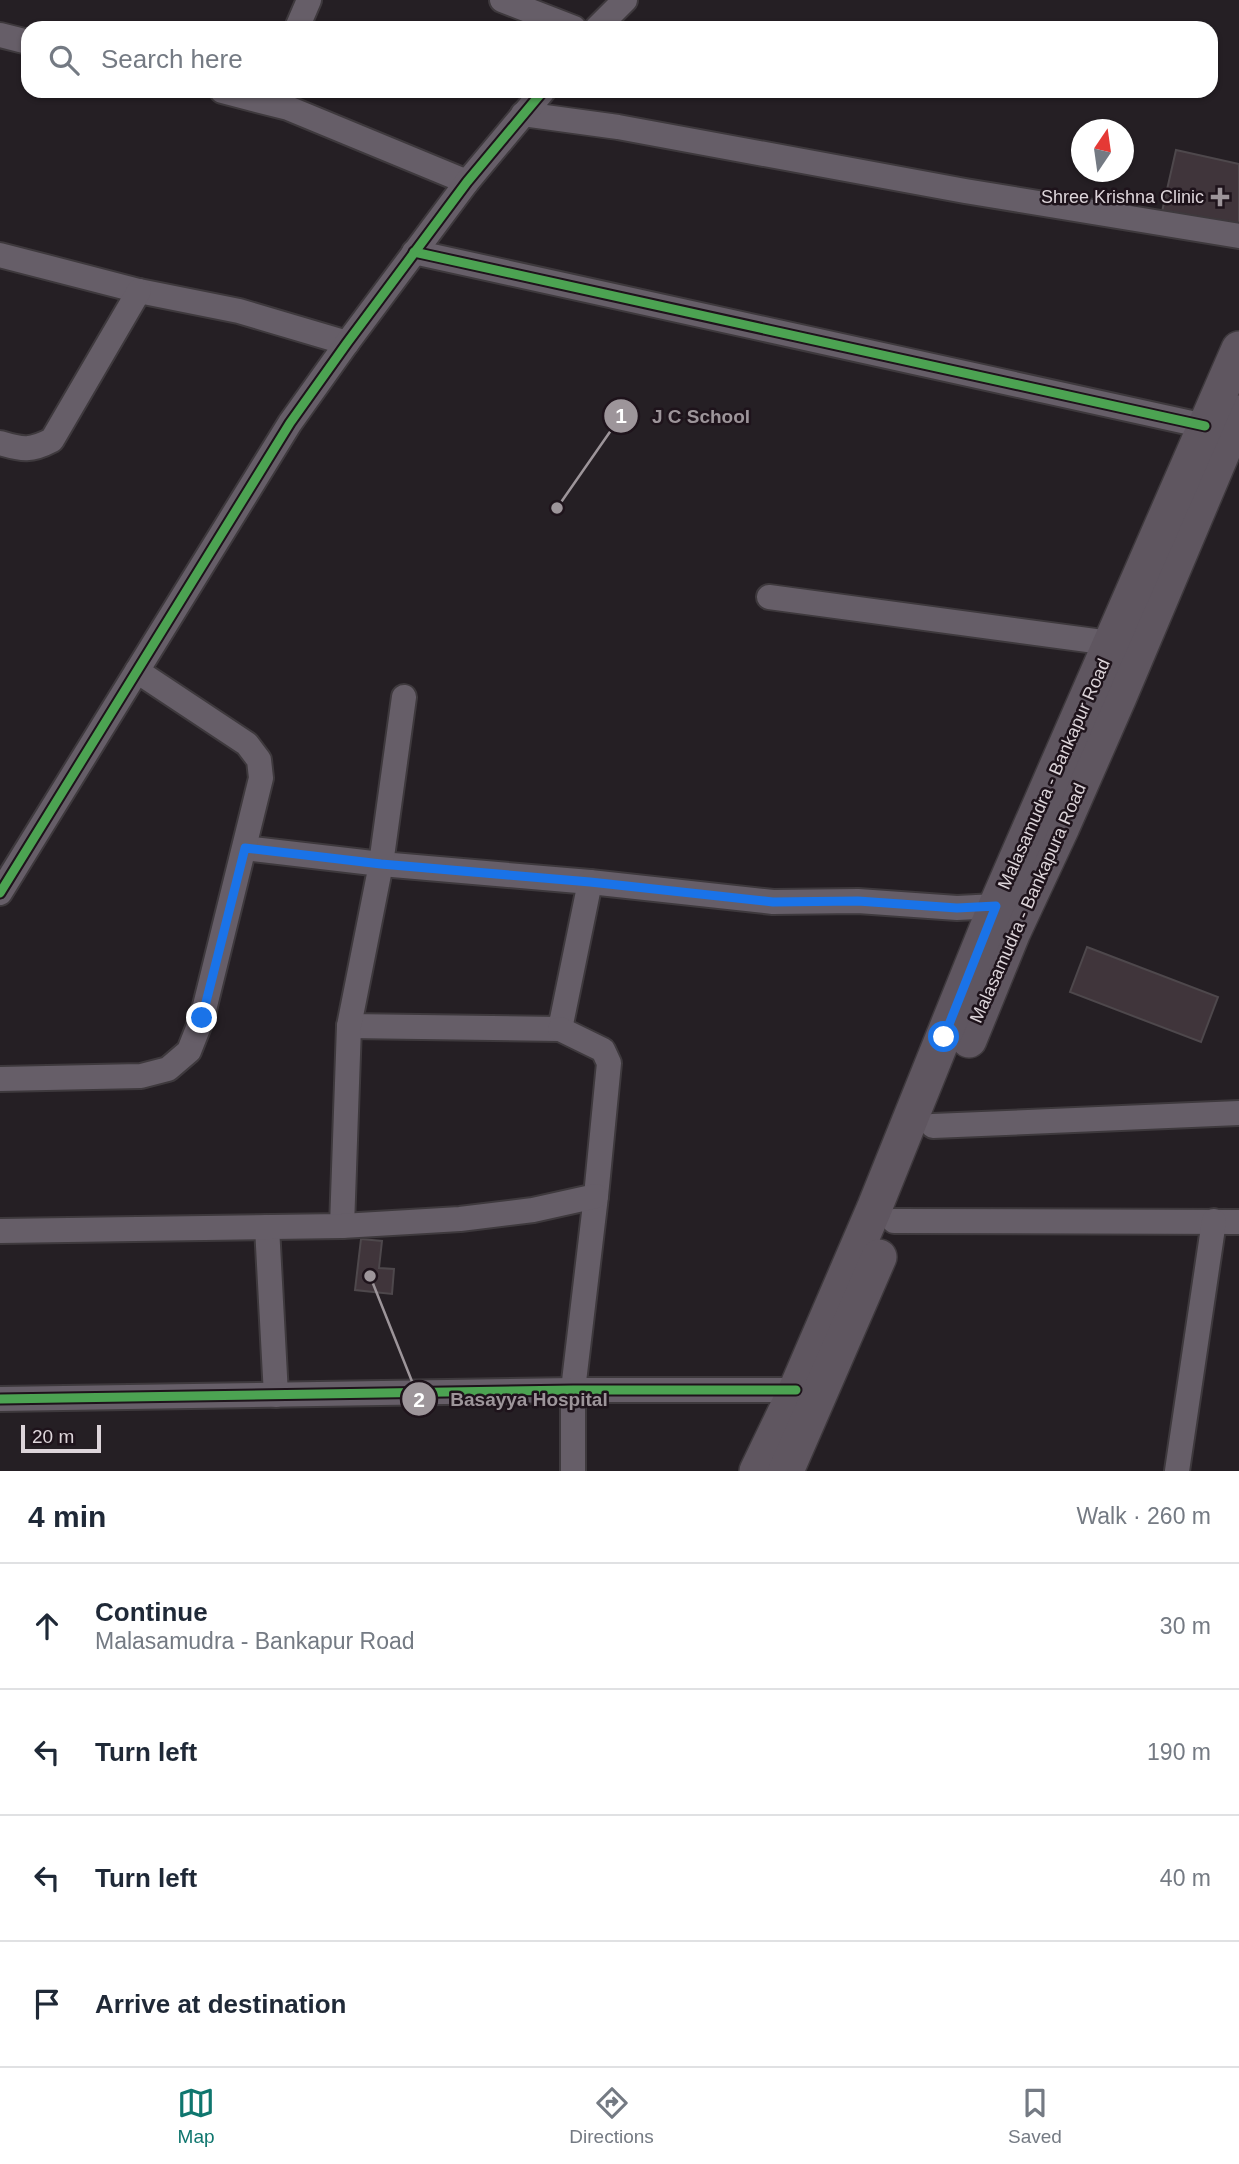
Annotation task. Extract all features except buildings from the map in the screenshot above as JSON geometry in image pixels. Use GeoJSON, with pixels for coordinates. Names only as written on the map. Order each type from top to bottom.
{"type":"FeatureCollection","features":[{"type":"Feature","properties":{"kind":"main road","name":"Malasamudra - Bankapur Road"},"geometry":{"type":"LineString","coordinates":[[757,1471],[796,1390],[906,1132],[996,906],[1239,349]]}},
{"type":"Feature","properties":{"kind":"main road","name":"Malasamudra - Bankapura Road"},"geometry":{"type":"LineString","coordinates":[[786,1471],[858,1309],[1013,932],[1114,709],[1239,413]]}},
{"type":"Feature","properties":{"kind":"street"},"geometry":{"type":"LineString","coordinates":[[300,21],[309,0]]}},
{"type":"Feature","properties":{"kind":"street"},"geometry":{"type":"LineString","coordinates":[[502,0],[556,21]]}},
{"type":"Feature","properties":{"kind":"street"},"geometry":{"type":"LineString","coordinates":[[604,21],[625,0]]}},
{"type":"Feature","properties":{"kind":"street"},"geometry":{"type":"LineString","coordinates":[[0,36],[21,41]]}},
{"type":"Feature","properties":{"kind":"street"},"geometry":{"type":"LineString","coordinates":[[272,98],[467,182]]}},
{"type":"Feature","properties":{"kind":"street"},"geometry":{"type":"LineString","coordinates":[[0,893],[290,423],[467,182],[537,98]]}},
{"type":"Feature","properties":{"kind":"street"},"geometry":{"type":"LineString","coordinates":[[523,114],[618,127],[965,191],[1239,236]]}},
{"type":"Feature","properties":{"kind":"street"},"geometry":{"type":"LineString","coordinates":[[414,252],[1205,426]]}},
{"type":"Feature","properties":{"kind":"street"},"geometry":{"type":"LineString","coordinates":[[0,255],[139,291],[239,311],[347,342]]}},
{"type":"Feature","properties":{"kind":"street"},"geometry":{"type":"LineString","coordinates":[[0,443],[22,450],[38,447],[52,440],[139,291]]}},
{"type":"Feature","properties":{"kind":"street"},"geometry":{"type":"LineString","coordinates":[[769,597],[1110,643]]}},
{"type":"Feature","properties":{"kind":"street"},"geometry":{"type":"LineString","coordinates":[[0,1079],[141,1076],[168,1069],[189,1051],[202,1018],[261,778],[259,760],[247,744],[137,670]]}},
{"type":"Feature","properties":{"kind":"street"},"geometry":{"type":"LineString","coordinates":[[342,1226],[349,1026],[381,864],[404,697]]}},
{"type":"Feature","properties":{"kind":"street"},"geometry":{"type":"LineString","coordinates":[[245,848],[773,902],[858,901],[957,908],[996,906]]}},
{"type":"Feature","properties":{"kind":"street"},"geometry":{"type":"LineString","coordinates":[[560,1029],[590,882]]}},
{"type":"Feature","properties":{"kind":"street"},"geometry":{"type":"LineString","coordinates":[[349,1026],[560,1029],[603,1050],[609,1076],[573,1390],[573,1471]]}},
{"type":"Feature","properties":{"kind":"street"},"geometry":{"type":"LineString","coordinates":[[933,1126],[1239,1113]]}},
{"type":"Feature","properties":{"kind":"street"},"geometry":{"type":"LineString","coordinates":[[0,1231],[342,1226],[460,1219],[533,1210],[596,1196]]}},
{"type":"Feature","properties":{"kind":"street"},"geometry":{"type":"LineString","coordinates":[[894,1221],[1239,1222]]}},
{"type":"Feature","properties":{"kind":"street"},"geometry":{"type":"LineString","coordinates":[[1177,1471],[1214,1221]]}},
{"type":"Feature","properties":{"kind":"street"},"geometry":{"type":"LineString","coordinates":[[267,1227],[276,1395]]}},
{"type":"Feature","properties":{"kind":"street"},"geometry":{"type":"LineString","coordinates":[[0,1399],[573,1390],[796,1390]]}},
{"type":"Feature","properties":{"kind":"cycle path"},"geometry":{"type":"LineString","coordinates":[[0,893],[290,423],[467,182],[537,98]]}},
{"type":"Feature","properties":{"kind":"cycle path"},"geometry":{"type":"LineString","coordinates":[[414,252],[1205,426]]}},
{"type":"Feature","properties":{"kind":"cycle path"},"geometry":{"type":"LineString","coordinates":[[0,1399],[573,1390],[796,1390]]}},
{"type":"Feature","properties":{"kind":"place","name":"Shree Krishna Clinic"},"geometry":{"type":"Point","coordinates":[1220,197]}},
{"type":"Feature","properties":{"kind":"place","name":"J C School"},"geometry":{"type":"Point","coordinates":[557,508]}},
{"type":"Feature","properties":{"kind":"place","name":"Basayya Hospital"},"geometry":{"type":"Point","coordinates":[370,1276]}},
{"type":"Feature","properties":{"kind":"route"},"geometry":{"type":"LineString","coordinates":[[202,1018],[245,848],[773,902],[858,901],[957,908],[996,906],[944,1037]]}}]}
